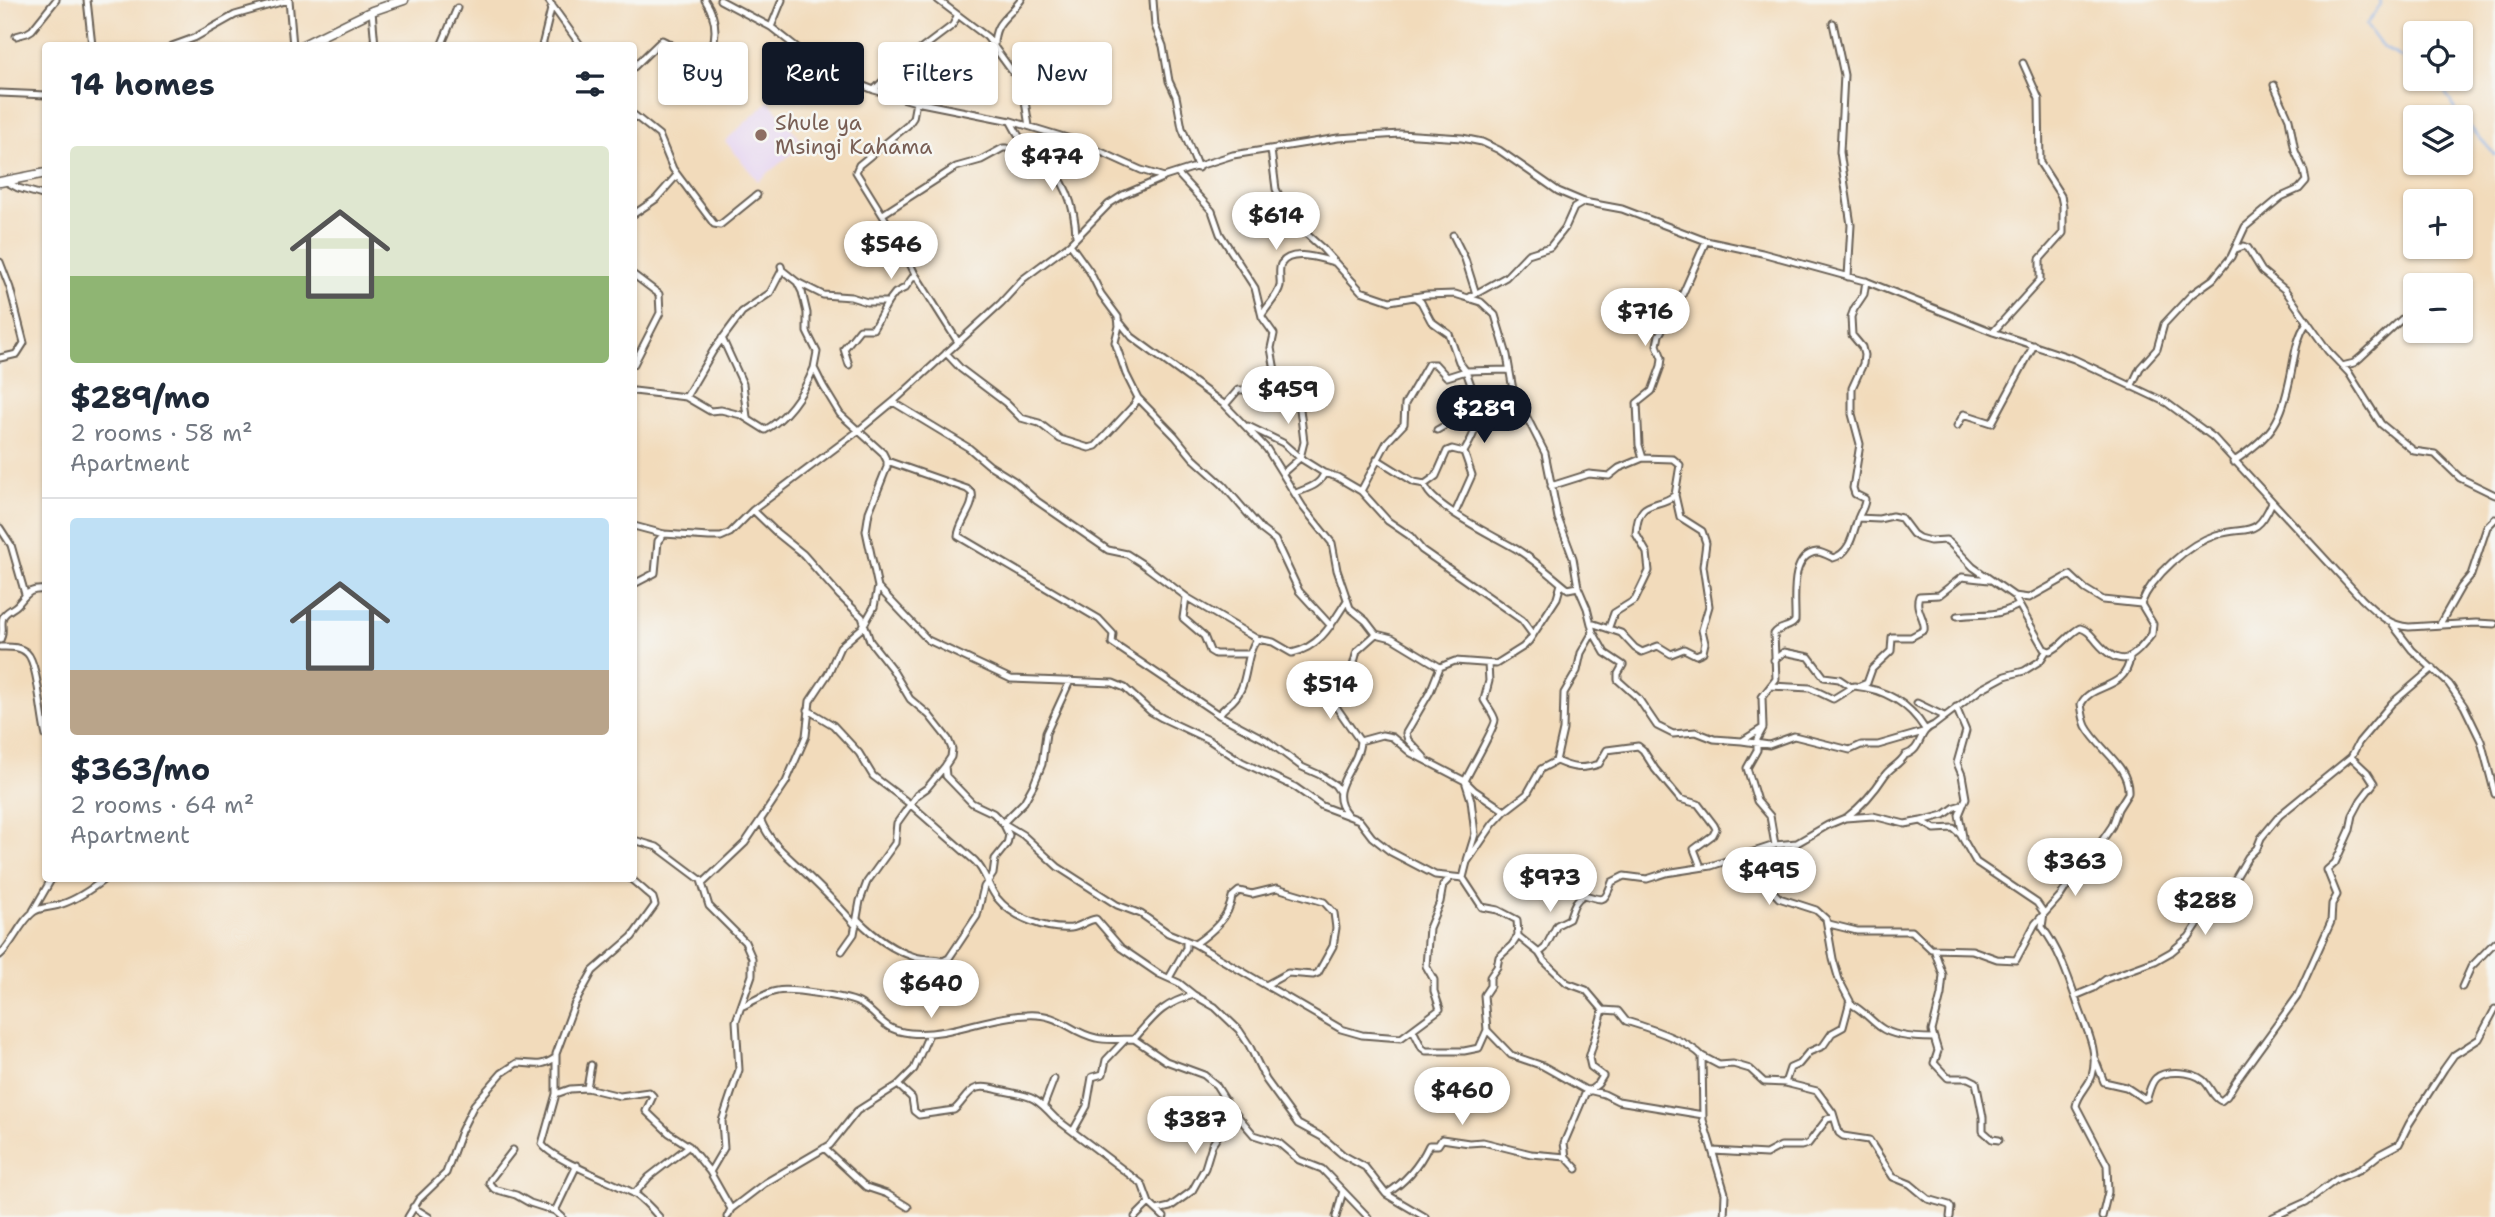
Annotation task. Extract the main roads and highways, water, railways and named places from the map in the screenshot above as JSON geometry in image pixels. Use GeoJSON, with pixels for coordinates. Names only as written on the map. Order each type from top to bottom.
{"type":"FeatureCollection","features":[{"type":"Feature","properties":{"kind":"main road"},"geometry":{"type":"LineString","coordinates":[[309,42],[372,11],[404,0]]}},
{"type":"Feature","properties":{"kind":"main road"},"geometry":{"type":"LineString","coordinates":[[3,182],[42,174]]}},
{"type":"Feature","properties":{"kind":"waterway"},"geometry":{"type":"LineString","coordinates":[[2380,0],[2381,5],[2366,25],[2382,47],[2403,58]]}},
{"type":"Feature","properties":{"kind":"waterway"},"geometry":{"type":"LineString","coordinates":[[2444,91],[2457,112],[2495,155]]}},
{"type":"Feature","properties":{"kind":"place","name":"Shule ya Msingi Kahama"},"geometry":{"type":"Point","coordinates":[761,135]}}]}
